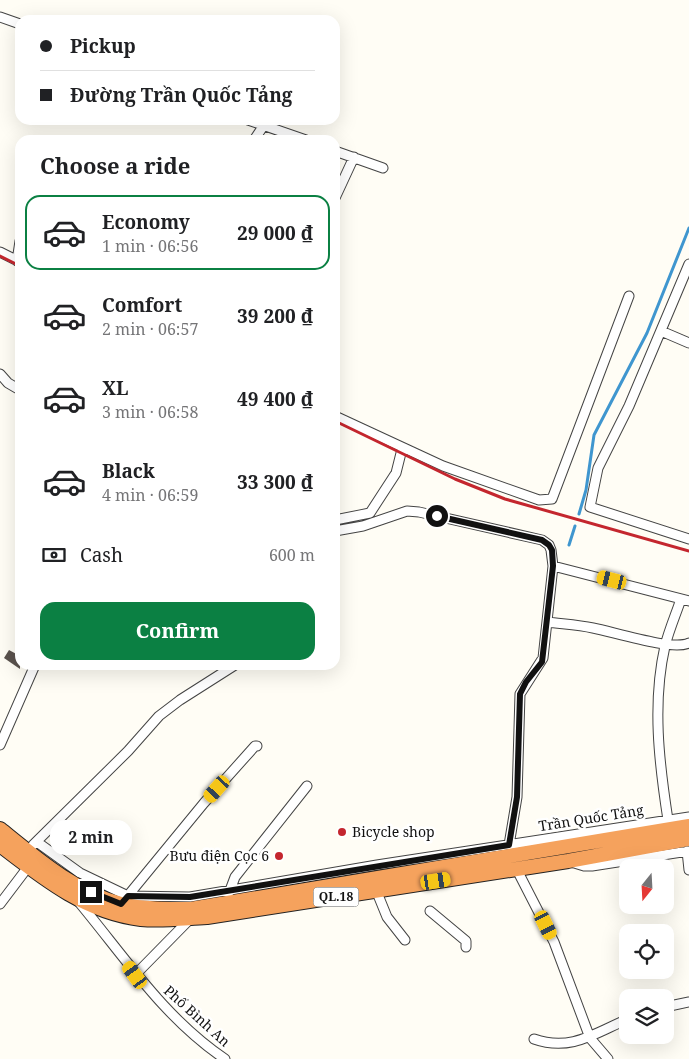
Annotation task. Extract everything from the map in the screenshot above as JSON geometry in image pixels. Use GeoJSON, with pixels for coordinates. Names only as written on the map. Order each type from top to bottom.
{"type":"FeatureCollection","features":[{"type":"Feature","properties":{"kind":"highway","name":"QL.18"},"geometry":{"type":"LineString","coordinates":[[0,845],[50,884],[77,900],[100,909],[122,904],[184,909],[228,896],[689,826]]}},
{"type":"Feature","properties":{"kind":"highway","name":"QL.18"},"geometry":{"type":"LineString","coordinates":[[0,829],[32,846],[70,881],[91,892],[122,904],[142,919],[191,918],[516,868],[688,847]]}},
{"type":"Feature","properties":{"kind":"street"},"geometry":{"type":"LineString","coordinates":[[0,17],[15,22]]}},
{"type":"Feature","properties":{"kind":"street"},"geometry":{"type":"LineString","coordinates":[[257,135],[264,125],[292,135]]}},
{"type":"Feature","properties":{"kind":"street"},"geometry":{"type":"LineString","coordinates":[[340,153],[383,168]]}},
{"type":"Feature","properties":{"kind":"street"},"geometry":{"type":"LineString","coordinates":[[340,187],[354,157]]}},
{"type":"Feature","properties":{"kind":"street"},"geometry":{"type":"LineString","coordinates":[[0,252],[15,259]]}},
{"type":"Feature","properties":{"kind":"street"},"geometry":{"type":"LineString","coordinates":[[689,264],[629,406],[598,468],[590,507],[689,539]]}},
{"type":"Feature","properties":{"kind":"street"},"geometry":{"type":"LineString","coordinates":[[340,418],[412,454],[443,466],[539,500],[552,499],[629,296]]}},
{"type":"Feature","properties":{"kind":"street"},"geometry":{"type":"LineString","coordinates":[[662,331],[689,343]]}},
{"type":"Feature","properties":{"kind":"street"},"geometry":{"type":"LineString","coordinates":[[0,374],[8,383],[15,387]]}},
{"type":"Feature","properties":{"kind":"street"},"geometry":{"type":"LineString","coordinates":[[340,519],[370,513],[396,473],[402,449]]}},
{"type":"Feature","properties":{"kind":"street"},"geometry":{"type":"LineString","coordinates":[[340,530],[363,526],[407,511],[419,512],[542,540],[552,550],[557,566],[542,662],[526,682],[520,694],[517,797],[509,845]]}},
{"type":"Feature","properties":{"kind":"street"},"geometry":{"type":"LineString","coordinates":[[557,566],[685,600],[666,644],[659,676],[659,752],[668,820]]}},
{"type":"Feature","properties":{"kind":"street"},"geometry":{"type":"LineString","coordinates":[[547,622],[593,628],[666,644],[685,645],[689,643]]}},
{"type":"Feature","properties":{"kind":"street"},"geometry":{"type":"LineString","coordinates":[[0,745],[33,670]]}},
{"type":"Feature","properties":{"kind":"street"},"geometry":{"type":"LineString","coordinates":[[32,846],[128,751],[159,716],[180,700],[227,670]]}},
{"type":"Feature","properties":{"kind":"street"},"geometry":{"type":"LineString","coordinates":[[122,904],[204,803],[255,746],[258,746]]}},
{"type":"Feature","properties":{"kind":"street"},"geometry":{"type":"LineString","coordinates":[[228,896],[235,877],[307,786]]}},
{"type":"Feature","properties":{"kind":"street","name":"Trần Quốc Tảng"},"geometry":{"type":"LineString","coordinates":[[228,896],[509,845],[689,817]]}},
{"type":"Feature","properties":{"kind":"street"},"geometry":{"type":"LineString","coordinates":[[688,847],[689,870]]}},
{"type":"Feature","properties":{"kind":"street"},"geometry":{"type":"LineString","coordinates":[[0,904],[28,867]]}},
{"type":"Feature","properties":{"kind":"street"},"geometry":{"type":"LineString","coordinates":[[516,868],[554,942],[590,1038],[608,1059]]}},
{"type":"Feature","properties":{"kind":"street"},"geometry":{"type":"LineString","coordinates":[[376,890],[387,917],[405,940]]}},
{"type":"Feature","properties":{"kind":"street","name":"Phố Bình An"},"geometry":{"type":"LineString","coordinates":[[77,900],[135,975],[186,1027],[225,1059]]}},
{"type":"Feature","properties":{"kind":"street"},"geometry":{"type":"LineString","coordinates":[[430,911],[466,941],[466,947]]}},
{"type":"Feature","properties":{"kind":"street"},"geometry":{"type":"LineString","coordinates":[[135,975],[191,918]]}},
{"type":"Feature","properties":{"kind":"street"},"geometry":{"type":"LineString","coordinates":[[674,1004],[689,1002]]}},
{"type":"Feature","properties":{"kind":"street"},"geometry":{"type":"LineString","coordinates":[[534,1039],[546,1043],[570,1043],[590,1038],[619,1024]]}},
{"type":"Feature","properties":{"kind":"building"},"geometry":{"type":"Polygon","coordinates":[[[9,650],[15,653],[15,666],[4,658],[9,650]]]}},
{"type":"Feature","properties":{"kind":"waterway"},"geometry":{"type":"LineString","coordinates":[[579,514],[586,490],[594,435],[647,333],[689,228]]}},
{"type":"Feature","properties":{"kind":"waterway"},"geometry":{"type":"LineString","coordinates":[[569,545],[575,526]]}},
{"type":"Feature","properties":{"kind":"railway"},"geometry":{"type":"LineString","coordinates":[[0,256],[15,264]]}},
{"type":"Feature","properties":{"kind":"railway"},"geometry":{"type":"LineString","coordinates":[[340,423],[455,479],[505,499],[689,551]]}},
{"type":"Feature","properties":{"kind":"place","name":"Bicycle shop"},"geometry":{"type":"Point","coordinates":[342,832]}},
{"type":"Feature","properties":{"kind":"place","name":"Bưu điện Cọc 6"},"geometry":{"type":"Point","coordinates":[279,856]}},
{"type":"Feature","properties":{"kind":"route"},"geometry":{"type":"LineString","coordinates":[[91,892],[121,904],[128,896],[190,897],[509,845],[517,797],[520,694],[543,658],[553,566],[552,550],[542,540],[437,516]]}}]}
